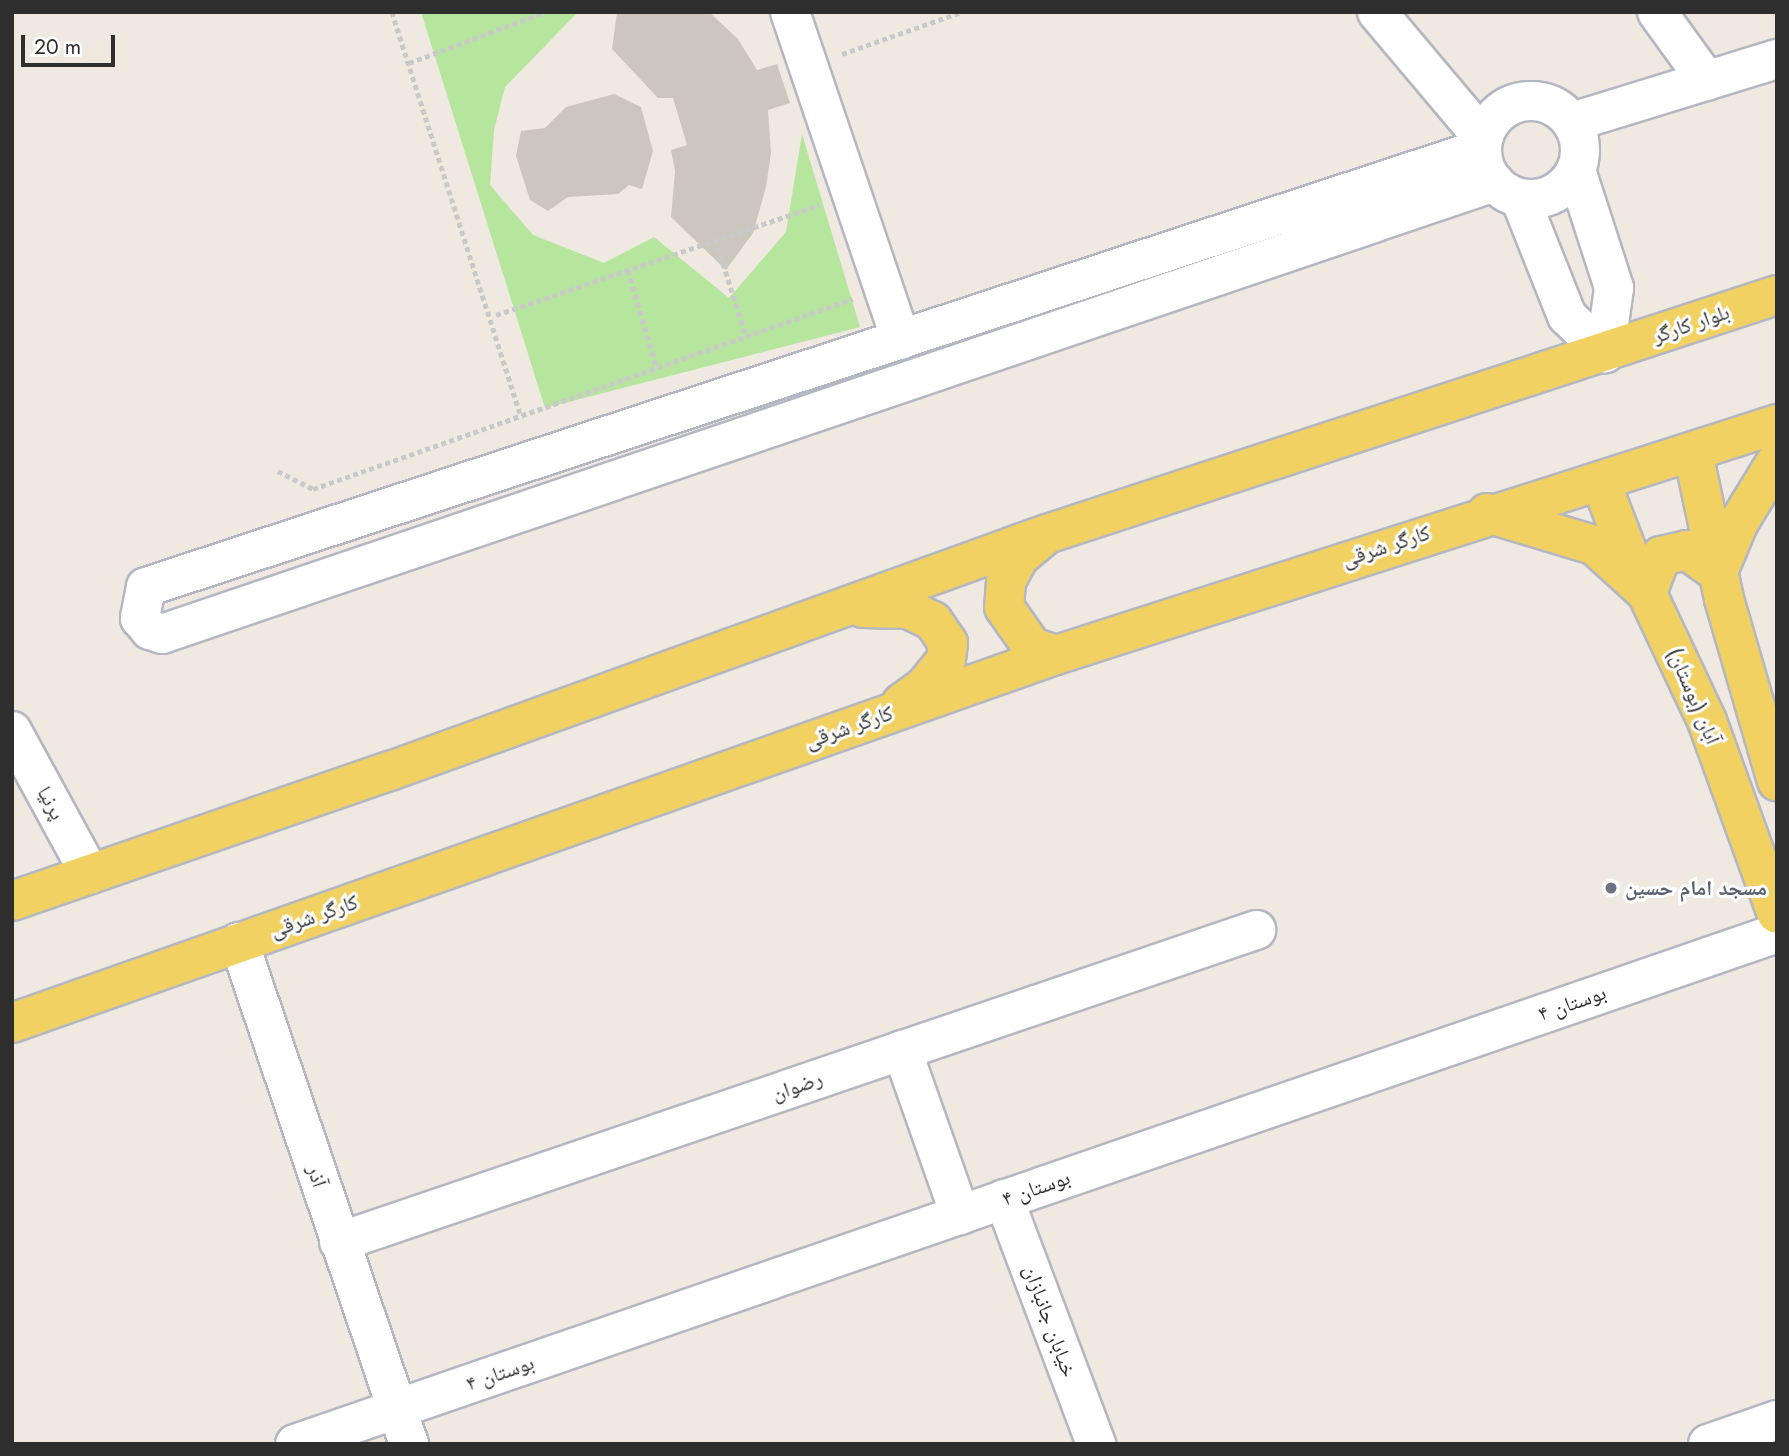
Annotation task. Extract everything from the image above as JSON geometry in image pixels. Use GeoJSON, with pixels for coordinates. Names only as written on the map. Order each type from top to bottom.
{"type":"FeatureCollection","features":[{"type":"Feature","properties":{"kind":"main road","name":"بلوار کارگر"},"geometry":{"type":"LineString","coordinates":[[1605,353],[1777,295]]}},
{"type":"Feature","properties":{"kind":"main road"},"geometry":{"type":"LineString","coordinates":[[12,901],[851,607],[1047,534],[1605,353]]}},
{"type":"Feature","properties":{"kind":"main road"},"geometry":{"type":"LineString","coordinates":[[1777,424],[1693,453],[1718,572],[1777,780]]}},
{"type":"Feature","properties":{"kind":"main road","name":"کارگر شرقی"},"geometry":{"type":"LineString","coordinates":[[12,1023],[1056,655],[1487,513],[1601,483],[1693,453]]}},
{"type":"Feature","properties":{"kind":"main road"},"geometry":{"type":"LineString","coordinates":[[1718,572],[1739,523],[1777,460]]}},
{"type":"Feature","properties":{"kind":"main road","name":"آبان (بوستان)"},"geometry":{"type":"LineString","coordinates":[[1601,483],[1647,593],[1706,721],[1777,914]]}},
{"type":"Feature","properties":{"kind":"main road"},"geometry":{"type":"LineString","coordinates":[[1487,513],[1594,545],[1647,593],[1661,556],[1686,550],[1718,572]]}},
{"type":"Feature","properties":{"kind":"main road"},"geometry":{"type":"LineString","coordinates":[[1047,534],[1019,556],[1006,581],[1004,607],[1032,647],[1056,655]]}},
{"type":"Feature","properties":{"kind":"main road"},"geometry":{"type":"LineString","coordinates":[[851,607],[908,609],[933,621],[948,643],[946,660],[925,686],[889,713]]}},
{"type":"Feature","properties":{"kind":"street"},"geometry":{"type":"LineString","coordinates":[[790,12],[849,195],[901,340]]}},
{"type":"Feature","properties":{"kind":"street"},"geometry":{"type":"LineString","coordinates":[[1377,12],[1494,167],[1567,316],[1605,353]]}},
{"type":"Feature","properties":{"kind":"street"},"geometry":{"type":"LineString","coordinates":[[1657,12],[1707,81]]}},
{"type":"Feature","properties":{"kind":"street"},"geometry":{"type":"LineString","coordinates":[[1572,122],[1777,59]]}},
{"type":"Feature","properties":{"kind":"street"},"geometry":{"type":"LineString","coordinates":[[1494,167],[162,634],[150,630],[140,618],[146,587],[901,340],[1494,167],[1553,194],[1576,170],[1580,154],[1572,122],[1553,106],[1529,100],[1500,111],[1494,167]]}},
{"type":"Feature","properties":{"kind":"street"},"geometry":{"type":"LineString","coordinates":[[1576,170],[1614,288],[1605,353]]}},
{"type":"Feature","properties":{"kind":"street","name":"پرنیا"},"geometry":{"type":"LineString","coordinates":[[12,731],[90,874]]}},
{"type":"Feature","properties":{"kind":"street","name":"رضوان"},"geometry":{"type":"LineString","coordinates":[[339,1242],[1256,930]]}},
{"type":"Feature","properties":{"kind":"street","name":"بوستان ۴"},"geometry":{"type":"LineString","coordinates":[[295,1444],[403,1426],[960,1214],[1777,933]]}},
{"type":"Feature","properties":{"kind":"street","name":"آذر"},"geometry":{"type":"LineString","coordinates":[[239,942],[403,1426]]}},
{"type":"Feature","properties":{"kind":"street"},"geometry":{"type":"LineString","coordinates":[[902,1050],[960,1214]]}},
{"type":"Feature","properties":{"kind":"street","name":"خیابان جانبازان"},"geometry":{"type":"LineString","coordinates":[[1004,1199],[1096,1444]]}},
{"type":"Feature","properties":{"kind":"street"},"geometry":{"type":"LineString","coordinates":[[1708,1444],[1777,1420]]}},
{"type":"Feature","properties":{"kind":"path"},"geometry":{"type":"LineString","coordinates":[[393,12],[520,413]]}},
{"type":"Feature","properties":{"kind":"path"},"geometry":{"type":"LineString","coordinates":[[409,63],[545,12]]}},
{"type":"Feature","properties":{"kind":"path"},"geometry":{"type":"LineString","coordinates":[[808,66],[961,12]]}},
{"type":"Feature","properties":{"kind":"path"},"geometry":{"type":"LineString","coordinates":[[496,315],[849,195]]}},
{"type":"Feature","properties":{"kind":"path"},"geometry":{"type":"LineString","coordinates":[[718,247],[746,336]]}},
{"type":"Feature","properties":{"kind":"path"},"geometry":{"type":"LineString","coordinates":[[628,270],[656,366]]}},
{"type":"Feature","properties":{"kind":"path"},"geometry":{"type":"LineString","coordinates":[[278,471],[313,489],[520,413],[882,288]]}},
{"type":"Feature","properties":{"kind":"green space"},"geometry":{"type":"Polygon","coordinates":[[[421,12],[578,12],[505,87],[494,130],[490,185],[533,235],[604,263],[654,237],[729,298],[786,232],[802,134],[860,327],[545,408],[421,12]]]}},
{"type":"Feature","properties":{"kind":"building"},"geometry":{"type":"Polygon","coordinates":[[[617,12],[709,12],[738,39],[757,70],[777,64],[790,103],[768,110],[771,153],[766,187],[753,233],[726,270],[671,217],[675,171],[671,150],[687,145],[673,98],[658,98],[612,49],[617,12]]]}},
{"type":"Feature","properties":{"kind":"building"},"geometry":{"type":"Polygon","coordinates":[[[614,94],[641,107],[653,151],[642,189],[629,185],[618,194],[568,197],[548,211],[530,200],[516,156],[521,131],[545,128],[566,107],[614,94]]]}},
{"type":"Feature","properties":{"kind":"place","name":"مسجد امام حسین"},"geometry":{"type":"Point","coordinates":[1611,888]}}]}
